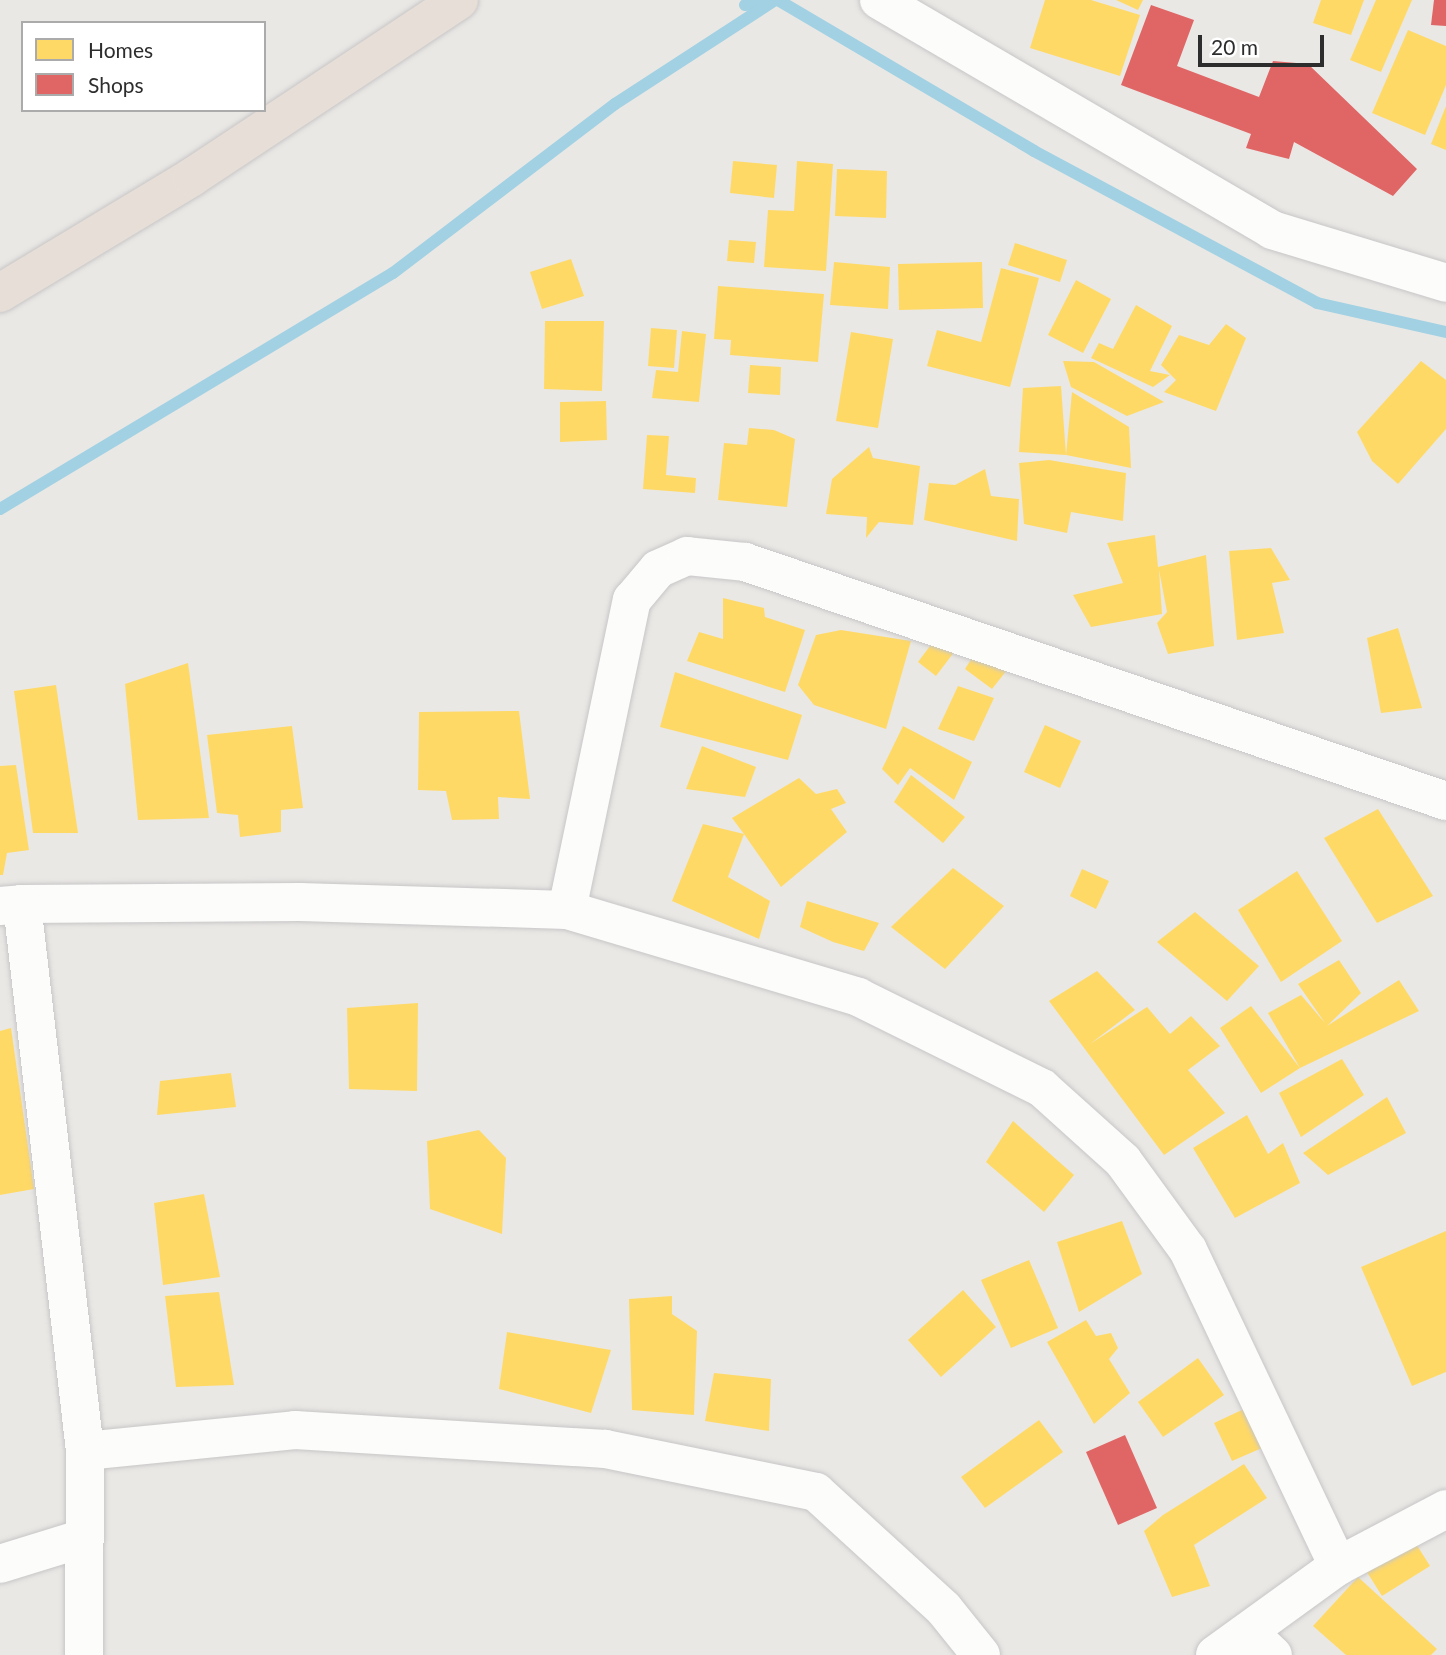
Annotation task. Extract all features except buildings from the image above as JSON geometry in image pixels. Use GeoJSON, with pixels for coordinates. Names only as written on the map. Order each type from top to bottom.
{"type":"FeatureCollection","features":[{"type":"Feature","properties":{"kind":"highway"},"geometry":{"type":"LineString","coordinates":[[0,293],[192,177],[459,0]]}},
{"type":"Feature","properties":{"kind":"street"},"geometry":{"type":"LineString","coordinates":[[879,0],[1272,230],[1446,284]]}},
{"type":"Feature","properties":{"kind":"street"},"geometry":{"type":"LineString","coordinates":[[567,910],[632,600],[658,569],[687,555],[745,562],[1446,801]]}},
{"type":"Feature","properties":{"kind":"street"},"geometry":{"type":"LineString","coordinates":[[83,1655],[85,1451],[11,905],[300,902],[567,910],[858,997],[1042,1088],[1123,1161],[1188,1250],[1338,1566]]}},
{"type":"Feature","properties":{"kind":"street"},"geometry":{"type":"LineString","coordinates":[[85,1451],[295,1430],[605,1449],[817,1492],[944,1609],[981,1655]]}},
{"type":"Feature","properties":{"kind":"street"},"geometry":{"type":"LineString","coordinates":[[1215,1655],[1261,1643],[1338,1566],[1446,1509]]}},
{"type":"Feature","properties":{"kind":"street"},"geometry":{"type":"LineString","coordinates":[[0,1564],[84,1538]]}},
{"type":"Feature","properties":{"kind":"waterway"},"geometry":{"type":"LineString","coordinates":[[0,509],[393,273],[615,104],[775,0]]}},
{"type":"Feature","properties":{"kind":"waterway"},"geometry":{"type":"LineString","coordinates":[[778,0],[1034,151],[1317,303],[1446,332]]}},
{"type":"Feature","properties":{"kind":"waterway"},"geometry":{"type":"LineString","coordinates":[[745,5],[767,1]]}}]}
